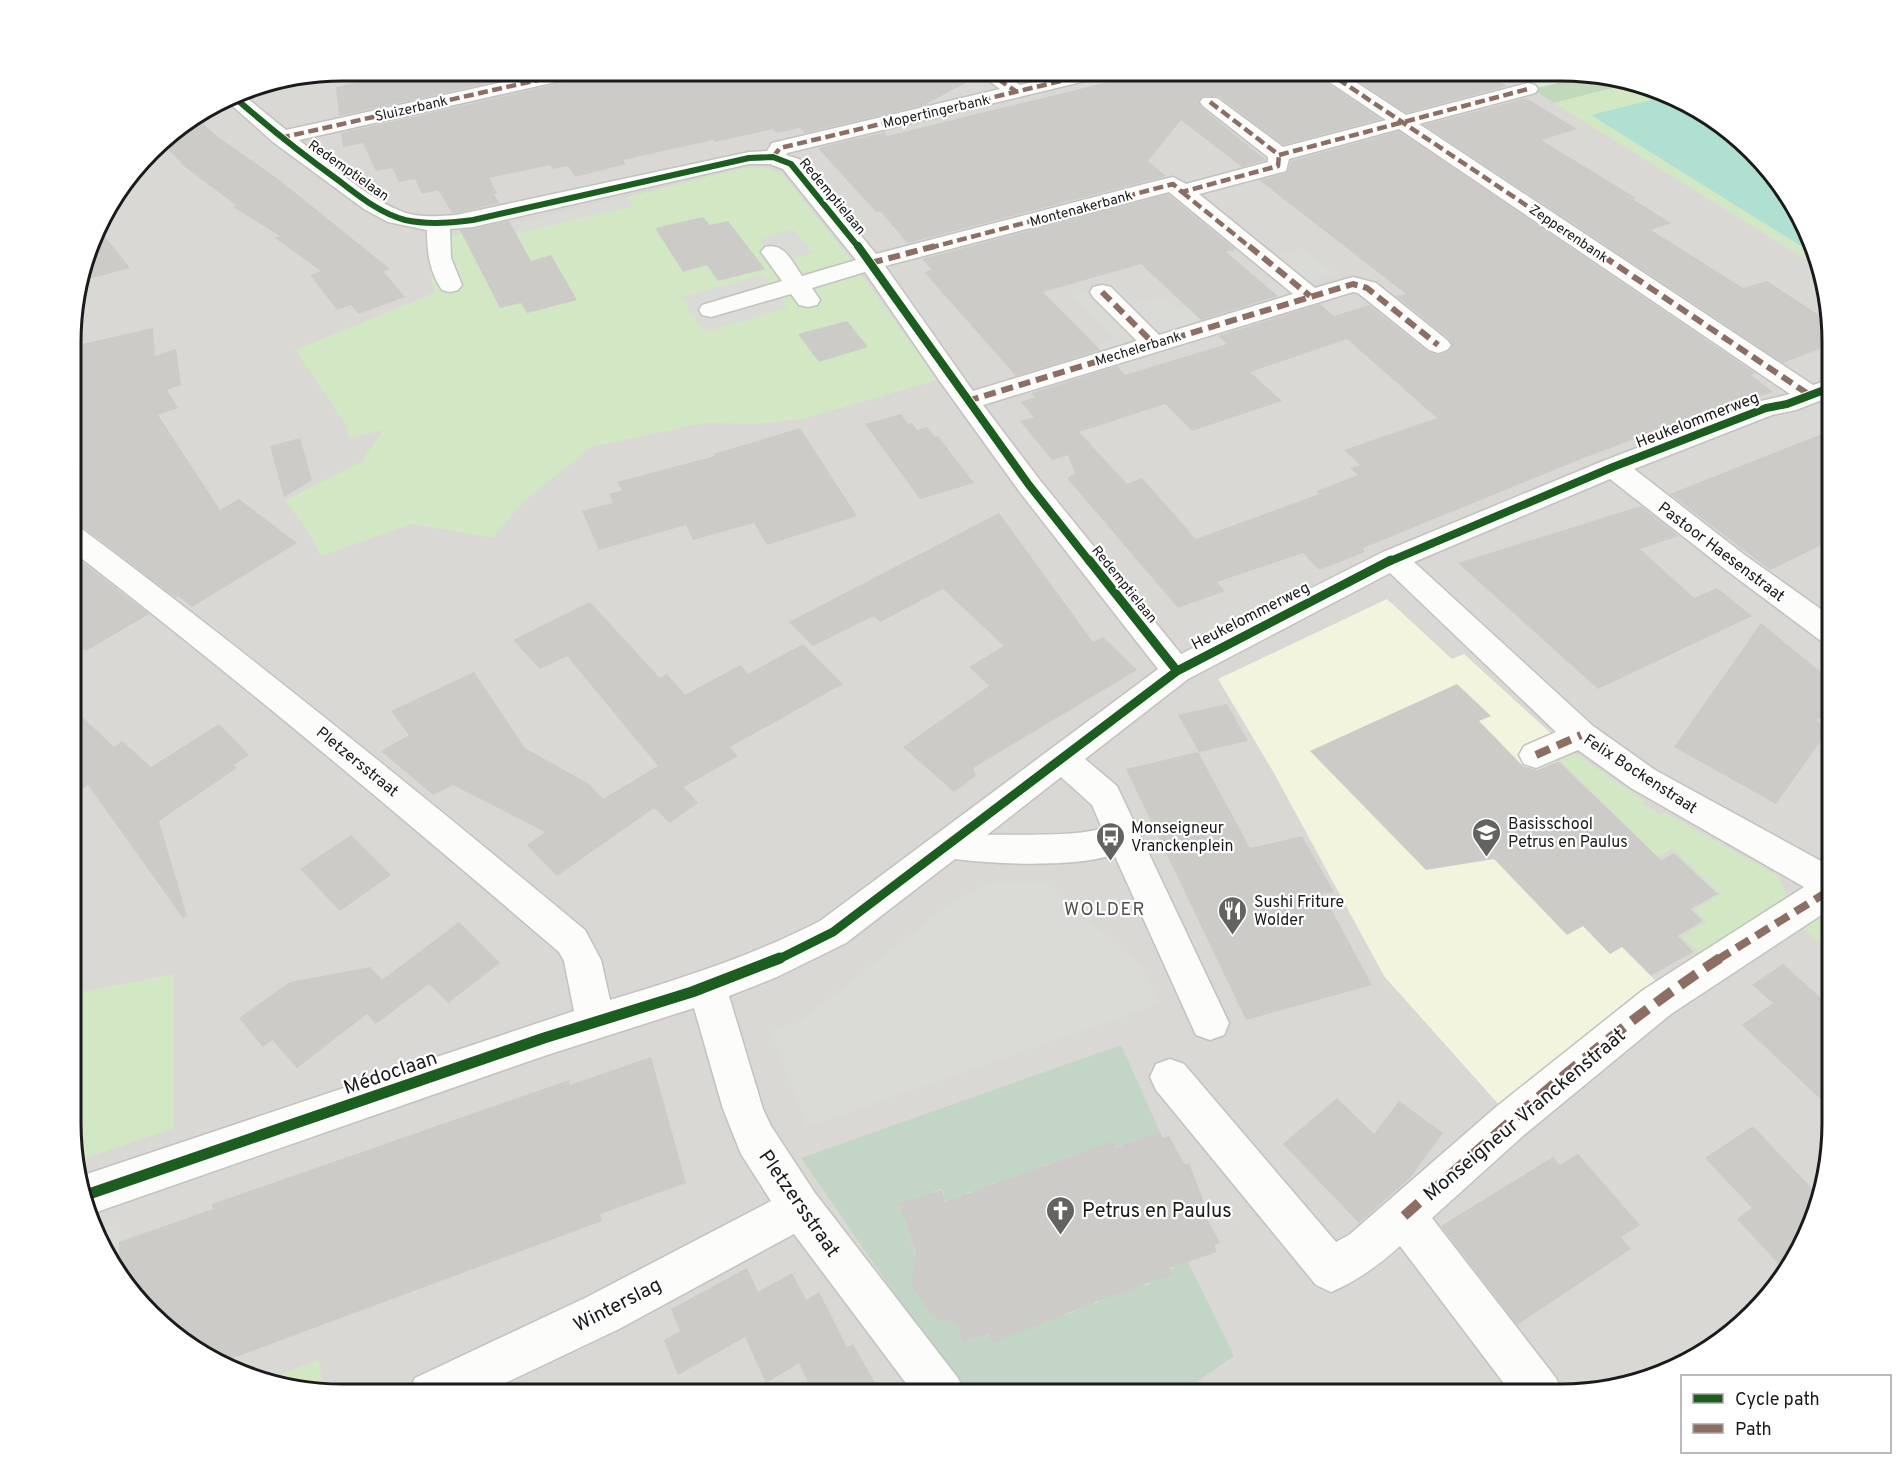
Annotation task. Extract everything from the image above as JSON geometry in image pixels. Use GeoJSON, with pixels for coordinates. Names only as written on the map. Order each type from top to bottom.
{"type":"FeatureCollection","features":[{"type":"Feature","properties":{"kind":"street","name":"Sluizerbank"},"geometry":{"type":"LineString","coordinates":[[280,138],[534,81]]}},
{"type":"Feature","properties":{"kind":"street"},"geometry":{"type":"LineString","coordinates":[[1001,81],[1017,92]]}},
{"type":"Feature","properties":{"kind":"street","name":"Mopertingerbank"},"geometry":{"type":"LineString","coordinates":[[773,158],[780,148],[1062,81]]}},
{"type":"Feature","properties":{"kind":"street","name":"Zepperenbank"},"geometry":{"type":"LineString","coordinates":[[1341,81],[1822,391]]}},
{"type":"Feature","properties":{"kind":"street","name":"Montenakerbank"},"geometry":{"type":"LineString","coordinates":[[871,263],[1173,184],[1182,192],[1278,166],[1279,155],[1528,89]]}},
{"type":"Feature","properties":{"kind":"street","name":"Redemptielaan"},"geometry":{"type":"LineString","coordinates":[[240,102],[280,138],[381,210],[404,219],[438,223],[580,208],[749,158],[773,158],[796,167],[871,263],[967,401],[1029,485],[1177,670]]}},
{"type":"Feature","properties":{"kind":"street"},"geometry":{"type":"LineString","coordinates":[[1210,102],[1279,155]]}},
{"type":"Feature","properties":{"kind":"street"},"geometry":{"type":"LineString","coordinates":[[1182,192],[1310,296]]}},
{"type":"Feature","properties":{"kind":"street"},"geometry":{"type":"LineString","coordinates":[[438,223],[439,258],[450,285]]}},
{"type":"Feature","properties":{"kind":"street"},"geometry":{"type":"LineString","coordinates":[[773,252],[803,292]]}},
{"type":"Feature","properties":{"kind":"street"},"geometry":{"type":"LineString","coordinates":[[711,310],[803,292],[871,263]]}},
{"type":"Feature","properties":{"kind":"street","name":"Mechelerbank"},"geometry":{"type":"LineString","coordinates":[[967,401],[1348,285],[1363,286],[1438,345]]}},
{"type":"Feature","properties":{"kind":"street"},"geometry":{"type":"LineString","coordinates":[[1102,292],[1153,343]]}},
{"type":"Feature","properties":{"kind":"street","name":"Heukelommerweg"},"geometry":{"type":"LineString","coordinates":[[707,986],[786,957],[825,936],[950,844],[1177,670],[1393,559],[1613,467],[1766,408],[1822,391]]}},
{"type":"Feature","properties":{"kind":"street","name":"Pastoor Haesenstraat"},"geometry":{"type":"LineString","coordinates":[[1613,467],[1736,563],[1822,626]]}},
{"type":"Feature","properties":{"kind":"street","name":"Pletzersstraat"},"geometry":{"type":"LineString","coordinates":[[81,543],[233,659],[398,793],[572,941],[582,960],[596,1021]]}},
{"type":"Feature","properties":{"kind":"street","name":"Felix Bockenstraat"},"geometry":{"type":"LineString","coordinates":[[1393,559],[1581,735],[1643,779],[1822,881]]}},
{"type":"Feature","properties":{"kind":"street"},"geometry":{"type":"LineString","coordinates":[[1536,755],[1581,735]]}},
{"type":"Feature","properties":{"kind":"street"},"geometry":{"type":"LineString","coordinates":[[1062,758],[1105,796],[1210,1023]]}},
{"type":"Feature","properties":{"kind":"street"},"geometry":{"type":"LineString","coordinates":[[950,844],[987,849],[1099,845],[1124,834]]}},
{"type":"Feature","properties":{"kind":"street","name":"Monseigneur Vranckenstraat"},"geometry":{"type":"LineString","coordinates":[[1170,1077],[1331,1270],[1364,1250],[1510,1121],[1656,1002],[1822,893]]}},
{"type":"Feature","properties":{"kind":"street","name":"Pletzersstraat"},"geometry":{"type":"LineString","coordinates":[[707,986],[742,1109],[756,1140],[800,1208],[934,1384]]}},
{"type":"Feature","properties":{"kind":"street","name":"Médoclaan"},"geometry":{"type":"LineString","coordinates":[[91,1193],[596,1021],[707,986]]}},
{"type":"Feature","properties":{"kind":"street","name":"Winterslag"},"geometry":{"type":"LineString","coordinates":[[452,1384],[603,1312],[800,1208]]}},
{"type":"Feature","properties":{"kind":"street"},"geometry":{"type":"LineString","coordinates":[[1404,1216],[1532,1384]]}},
{"type":"Feature","properties":{"kind":"shaded area"},"geometry":{"type":"Polygon","coordinates":[[[342,81],[1521,81],[1809,261],[1817,291],[1822,342],[1822,1123],[1820,1157],[1813,1191],[1795,1239],[1778,1268],[1746,1308],[1706,1340],[1661,1364],[1612,1379],[1561,1384],[342,1384],[291,1379],[242,1364],[197,1340],[157,1308],[125,1268],[108,1239],[90,1191],[83,1157],[81,1123],[81,342],[86,291],[101,242],[125,197],[157,157],[197,125],[242,101],[291,86],[342,81]]]}},
{"type":"Feature","properties":{"kind":"shaded area"},"geometry":{"type":"Polygon","coordinates":[[[1520,81],[1564,81],[1532,89],[1520,81]]]}},
{"type":"Feature","properties":{"kind":"shaded area"},"geometry":{"type":"Polygon","coordinates":[[[1564,81],[1616,87],[1554,103],[1532,89],[1564,81]]]}},
{"type":"Feature","properties":{"kind":"shaded area"},"geometry":{"type":"Polygon","coordinates":[[[1655,99],[1692,116],[1746,157],[1787,211],[1804,248],[1591,115],[1655,99]]]}},
{"type":"Feature","properties":{"kind":"shaded area"},"geometry":{"type":"Polygon","coordinates":[[[627,197],[633,205],[586,217],[488,240],[483,231],[627,197]]]}},
{"type":"Feature","properties":{"kind":"shaded area"},"geometry":{"type":"Polygon","coordinates":[[[793,229],[813,253],[775,262],[759,239],[793,229]]]}},
{"type":"Feature","properties":{"kind":"shaded area"},"geometry":{"type":"Polygon","coordinates":[[[1302,248],[1334,274],[1298,285],[1310,296],[1024,384],[1013,372],[1115,340],[1072,297],[1115,285],[1135,304],[1163,296],[1180,311],[1288,279],[1265,259],[1302,248]]]}},
{"type":"Feature","properties":{"kind":"shaded area"},"geometry":{"type":"Polygon","coordinates":[[[763,275],[787,308],[704,332],[681,297],[763,275]]]}},
{"type":"Feature","properties":{"kind":"shaded area","name":"Basisschool Petrus en Paulus"},"geometry":{"type":"Polygon","coordinates":[[[1387,599],[1452,659],[1464,654],[1567,748],[1552,756],[1659,861],[1674,853],[1718,894],[1691,909],[1703,921],[1678,936],[1694,952],[1651,976],[1661,987],[1501,1107],[1384,976],[1274,773],[1218,679],[1387,599]]]}},
{"type":"Feature","properties":{"kind":"shaded area"},"geometry":{"type":"Polygon","coordinates":[[[993,882],[1045,882],[1139,964],[1161,1003],[806,1127],[771,1032],[785,1025],[797,1024],[958,898],[993,882]]]}},
{"type":"Feature","properties":{"kind":"shaded area"},"geometry":{"type":"Polygon","coordinates":[[[1121,1045],[1160,1132],[1157,1133],[1158,1138],[1116,1147],[1113,1142],[1043,1166],[1022,1180],[1020,1175],[1014,1177],[1017,1182],[998,1189],[995,1183],[990,1185],[993,1191],[974,1197],[971,1191],[966,1193],[968,1199],[950,1206],[947,1200],[944,1201],[944,1191],[940,1189],[900,1206],[915,1252],[951,1320],[955,1321],[963,1342],[986,1335],[992,1343],[1015,1326],[1018,1333],[1041,1317],[1043,1323],[1049,1321],[1047,1314],[1066,1307],[1068,1314],[1074,1312],[1072,1305],[1091,1298],[1095,1304],[1099,1302],[1096,1296],[1116,1289],[1119,1295],[1124,1293],[1122,1286],[1141,1279],[1144,1286],[1149,1285],[1146,1277],[1165,1270],[1168,1277],[1173,1275],[1171,1270],[1174,1268],[1173,1264],[1186,1258],[1234,1356],[1193,1384],[957,1384],[801,1158],[1121,1045]]]}},
{"type":"Feature","properties":{"kind":"shaded area"},"geometry":{"type":"Polygon","coordinates":[[[119,1222],[119,1259],[108,1239],[103,1227],[119,1222]]]}},
{"type":"Feature","properties":{"kind":"green space"},"geometry":{"type":"Polygon","coordinates":[[[1616,87],[1661,101],[1692,116],[1746,157],[1768,183],[1795,226],[1809,261],[1554,103],[1616,87]]]}},
{"type":"Feature","properties":{"kind":"green space"},"geometry":{"type":"Polygon","coordinates":[[[763,167],[782,173],[851,260],[937,380],[803,419],[756,424],[704,423],[591,447],[523,502],[493,538],[412,524],[321,556],[312,538],[285,500],[361,462],[383,430],[349,438],[345,423],[295,350],[434,293],[429,262],[431,238],[483,231],[488,240],[632,206],[627,197],[742,168],[763,167]]]}},
{"type":"Feature","properties":{"kind":"green space"},"geometry":{"type":"Polygon","coordinates":[[[1567,748],[1645,801],[1642,803],[1660,815],[1664,812],[1778,876],[1788,898],[1701,955],[1681,936],[1707,922],[1694,910],[1721,894],[1672,849],[1658,857],[1553,754],[1567,748]]]}},
{"type":"Feature","properties":{"kind":"green space"},"geometry":{"type":"Polygon","coordinates":[[[1814,917],[1822,917],[1822,945],[1800,926],[1814,917]]]}},
{"type":"Feature","properties":{"kind":"green space"},"geometry":{"type":"Polygon","coordinates":[[[174,974],[174,1128],[83,1159],[81,1123],[81,992],[174,974]]]}},
{"type":"Feature","properties":{"kind":"green space"},"geometry":{"type":"Polygon","coordinates":[[[319,1360],[322,1383],[308,1382],[277,1376],[319,1360]]]}},
{"type":"Feature","properties":{"kind":"building"},"geometry":{"type":"Polygon","coordinates":[[[364,81],[498,81],[339,116],[336,87],[364,81]]]}},
{"type":"Feature","properties":{"kind":"building"},"geometry":{"type":"Polygon","coordinates":[[[570,81],[970,81],[924,105],[805,133],[800,128],[776,133],[773,129],[715,142],[713,140],[623,160],[626,164],[575,177],[568,166],[553,169],[550,165],[489,178],[497,193],[494,194],[499,203],[456,213],[452,213],[438,190],[422,194],[415,179],[399,182],[392,168],[376,171],[363,143],[343,147],[341,133],[570,81]]]}},
{"type":"Feature","properties":{"kind":"building"},"geometry":{"type":"Polygon","coordinates":[[[1113,81],[1324,81],[1381,119],[1283,145],[1218,96],[1203,96],[1198,102],[1202,108],[1266,160],[1242,167],[1181,120],[1148,161],[1166,176],[908,243],[880,211],[876,212],[818,148],[885,132],[887,136],[1113,81]]]}},
{"type":"Feature","properties":{"kind":"building"},"geometry":{"type":"Polygon","coordinates":[[[1358,81],[1499,81],[1507,86],[1406,113],[1358,81]]]}},
{"type":"Feature","properties":{"kind":"building"},"geometry":{"type":"Polygon","coordinates":[[[1526,98],[1577,129],[1541,140],[1636,198],[1632,199],[1671,223],[1651,230],[1743,288],[1767,281],[1820,316],[1822,348],[1783,363],[1424,125],[1526,98]]]}},
{"type":"Feature","properties":{"kind":"building"},"geometry":{"type":"Polygon","coordinates":[[[202,122],[218,137],[278,179],[390,269],[383,271],[405,297],[358,314],[351,305],[337,310],[310,275],[321,271],[275,238],[280,236],[233,207],[236,205],[185,167],[167,148],[202,122]]]}},
{"type":"Feature","properties":{"kind":"building"},"geometry":{"type":"Polygon","coordinates":[[[1399,131],[1755,373],[1751,375],[1773,392],[1669,426],[1581,459],[1363,548],[1365,552],[1319,570],[1303,553],[1217,582],[1225,591],[1178,608],[1067,478],[1075,473],[1068,455],[1052,460],[1020,421],[1034,417],[1021,402],[1035,397],[1031,393],[1117,366],[1125,375],[1227,344],[1218,336],[1320,304],[1334,316],[1369,305],[1428,352],[1439,355],[1449,351],[1453,345],[1449,339],[1396,296],[1406,294],[1259,180],[1287,173],[1291,161],[1399,131]],[[1347,339],[1250,372],[1282,401],[1192,431],[1165,404],[1079,432],[1127,484],[1142,478],[1196,539],[1319,494],[1317,491],[1358,475],[1350,468],[1360,465],[1344,450],[1437,418],[1347,339]]]}},
{"type":"Feature","properties":{"kind":"building"},"geometry":{"type":"Polygon","coordinates":[[[1168,194],[1236,250],[1226,252],[1278,296],[1201,320],[1141,264],[1043,292],[1100,350],[1016,376],[924,272],[932,270],[922,259],[1168,194]]]}},
{"type":"Feature","properties":{"kind":"building"},"geometry":{"type":"Polygon","coordinates":[[[703,217],[710,225],[728,221],[765,269],[718,281],[707,265],[683,272],[655,228],[703,217]]]}},
{"type":"Feature","properties":{"kind":"building"},"geometry":{"type":"Polygon","coordinates":[[[509,221],[531,261],[551,255],[577,300],[527,313],[521,303],[500,308],[460,230],[509,221]]]}},
{"type":"Feature","properties":{"kind":"building"},"geometry":{"type":"Polygon","coordinates":[[[104,235],[130,268],[89,279],[104,235]]]}},
{"type":"Feature","properties":{"kind":"building"},"geometry":{"type":"Polygon","coordinates":[[[847,321],[868,347],[819,362],[798,334],[847,321]]]}},
{"type":"Feature","properties":{"kind":"building"},"geometry":{"type":"Polygon","coordinates":[[[153,328],[155,356],[176,349],[181,385],[167,390],[178,408],[158,415],[220,510],[239,499],[297,543],[192,607],[178,596],[176,598],[81,526],[81,344],[153,328]]]}},
{"type":"Feature","properties":{"kind":"building"},"geometry":{"type":"Polygon","coordinates":[[[901,414],[908,424],[912,423],[917,430],[927,427],[935,437],[938,436],[974,483],[920,499],[865,424],[901,414]]]}},
{"type":"Feature","properties":{"kind":"building"},"geometry":{"type":"Polygon","coordinates":[[[800,428],[857,516],[767,545],[754,523],[693,540],[686,525],[599,550],[582,511],[613,503],[609,494],[622,490],[617,482],[715,456],[714,454],[800,428]]]}},
{"type":"Feature","properties":{"kind":"building"},"geometry":{"type":"Polygon","coordinates":[[[1822,434],[1822,545],[1770,570],[1670,494],[1822,434]]]}},
{"type":"Feature","properties":{"kind":"building"},"geometry":{"type":"Polygon","coordinates":[[[300,438],[312,480],[284,497],[270,446],[300,438]]]}},
{"type":"Feature","properties":{"kind":"building"},"geometry":{"type":"Polygon","coordinates":[[[1641,506],[1679,536],[1640,549],[1694,598],[1717,588],[1752,616],[1598,689],[1458,563],[1641,506]]]}},
{"type":"Feature","properties":{"kind":"building"},"geometry":{"type":"Polygon","coordinates":[[[999,513],[1093,642],[1103,637],[1137,670],[973,768],[976,776],[954,792],[903,747],[989,686],[969,667],[1004,646],[943,589],[880,622],[874,616],[813,646],[789,622],[999,513]]]}},
{"type":"Feature","properties":{"kind":"building"},"geometry":{"type":"Polygon","coordinates":[[[81,561],[149,614],[86,651],[81,647],[81,561]]]}},
{"type":"Feature","properties":{"kind":"building"},"geometry":{"type":"Polygon","coordinates":[[[590,602],[660,678],[667,674],[685,695],[740,665],[748,674],[803,644],[843,684],[730,747],[738,756],[684,787],[698,803],[670,823],[654,808],[557,876],[527,845],[545,832],[453,785],[433,795],[381,751],[409,735],[391,711],[474,672],[525,748],[589,784],[603,799],[658,766],[567,656],[540,669],[513,640],[590,602]]]}},
{"type":"Feature","properties":{"kind":"building"},"geometry":{"type":"Polygon","coordinates":[[[1761,623],[1822,673],[1822,717],[1816,720],[1822,726],[1822,739],[1776,804],[1674,747],[1761,623]]]}},
{"type":"Feature","properties":{"kind":"building"},"geometry":{"type":"Polygon","coordinates":[[[1457,684],[1491,716],[1479,721],[1523,766],[1537,770],[1558,761],[1661,860],[1674,853],[1718,894],[1691,909],[1703,921],[1678,936],[1694,952],[1651,976],[1622,947],[1610,954],[1583,926],[1567,935],[1494,859],[1426,870],[1310,751],[1457,684]]]}},
{"type":"Feature","properties":{"kind":"building"},"geometry":{"type":"Polygon","coordinates":[[[1227,704],[1248,741],[1199,752],[1178,715],[1227,704]]]}},
{"type":"Feature","properties":{"kind":"building"},"geometry":{"type":"Polygon","coordinates":[[[81,716],[114,747],[122,741],[151,767],[219,724],[249,755],[234,765],[237,768],[159,821],[187,916],[183,918],[88,785],[81,789],[81,716]]]}},
{"type":"Feature","properties":{"kind":"building"},"geometry":{"type":"Polygon","coordinates":[[[1198,752],[1250,848],[1302,836],[1334,892],[1323,894],[1372,985],[1246,1020],[1126,769],[1198,752]]]}},
{"type":"Feature","properties":{"kind":"building"},"geometry":{"type":"Polygon","coordinates":[[[351,835],[391,875],[340,911],[300,869],[351,835]]]}},
{"type":"Feature","properties":{"kind":"building"},"geometry":{"type":"Polygon","coordinates":[[[459,922],[500,963],[448,1003],[429,984],[376,1024],[367,1014],[297,1068],[272,1040],[263,1047],[239,1018],[290,982],[370,967],[382,980],[459,922]]]}},
{"type":"Feature","properties":{"kind":"building"},"geometry":{"type":"Polygon","coordinates":[[[1783,964],[1822,999],[1822,1101],[1742,1025],[1773,1003],[1752,985],[1783,964]]]}},
{"type":"Feature","properties":{"kind":"building"},"geometry":{"type":"Polygon","coordinates":[[[651,1057],[686,1183],[600,1214],[602,1221],[231,1359],[197,1340],[157,1308],[119,1259],[119,1242],[213,1209],[212,1204],[569,1080],[570,1085],[651,1057]]]}},
{"type":"Feature","properties":{"kind":"building"},"geometry":{"type":"Polygon","coordinates":[[[1337,1098],[1374,1134],[1399,1101],[1443,1133],[1410,1178],[1359,1223],[1283,1144],[1337,1098]]]}},
{"type":"Feature","properties":{"kind":"building"},"geometry":{"type":"Polygon","coordinates":[[[1753,1126],[1813,1190],[1795,1239],[1780,1265],[1737,1219],[1752,1208],[1705,1158],[1753,1126]]]}},
{"type":"Feature","properties":{"kind":"building","name":"Petrus en Paulus"},"geometry":{"type":"Polygon","coordinates":[[[1160,1132],[1163,1138],[1169,1136],[1185,1165],[1189,1163],[1207,1210],[1203,1211],[1220,1243],[1214,1245],[1217,1252],[1170,1268],[1173,1275],[1148,1282],[1119,1295],[1118,1293],[992,1343],[988,1334],[963,1342],[955,1321],[936,1320],[911,1285],[917,1256],[899,1203],[942,1190],[945,1202],[1113,1141],[1116,1148],[1160,1132]]]}},
{"type":"Feature","properties":{"kind":"building"},"geometry":{"type":"Polygon","coordinates":[[[1578,1154],[1640,1225],[1621,1237],[1631,1249],[1517,1325],[1441,1226],[1553,1157],[1560,1165],[1578,1154]]]}},
{"type":"Feature","properties":{"kind":"building"},"geometry":{"type":"Polygon","coordinates":[[[747,1268],[758,1292],[792,1273],[806,1300],[819,1292],[847,1347],[853,1344],[875,1384],[808,1384],[799,1363],[766,1383],[745,1337],[678,1375],[664,1340],[680,1331],[671,1309],[747,1268]]]}},
{"type":"Feature","properties":{"kind":"marked path"},"geometry":{"type":"LineString","coordinates":[[280,138],[534,81]]}},
{"type":"Feature","properties":{"kind":"marked path"},"geometry":{"type":"LineString","coordinates":[[1001,81],[1017,92]]}},
{"type":"Feature","properties":{"kind":"marked path"},"geometry":{"type":"LineString","coordinates":[[773,157],[780,148],[1061,81]]}},
{"type":"Feature","properties":{"kind":"marked path"},"geometry":{"type":"LineString","coordinates":[[1341,81],[1811,396]]}},
{"type":"Feature","properties":{"kind":"marked path"},"geometry":{"type":"LineString","coordinates":[[1279,155],[1528,89]]}},
{"type":"Feature","properties":{"kind":"marked path"},"geometry":{"type":"LineString","coordinates":[[1210,102],[1279,155]]}},
{"type":"Feature","properties":{"kind":"marked path"},"geometry":{"type":"LineString","coordinates":[[871,263],[1173,184],[1182,192],[1278,166],[1279,155]]}},
{"type":"Feature","properties":{"kind":"marked path"},"geometry":{"type":"LineString","coordinates":[[1182,192],[1310,296]]}},
{"type":"Feature","properties":{"kind":"marked path"},"geometry":{"type":"LineString","coordinates":[[967,401],[1353,284],[1367,288],[1438,345]]}},
{"type":"Feature","properties":{"kind":"marked path"},"geometry":{"type":"LineString","coordinates":[[1102,292],[1153,343]]}},
{"type":"Feature","properties":{"kind":"marked path"},"geometry":{"type":"LineString","coordinates":[[1536,755],[1581,735]]}},
{"type":"Feature","properties":{"kind":"marked path"},"geometry":{"type":"LineString","coordinates":[[1404,1216],[1559,1081],[1655,1003],[1720,958],[1822,895]]}},
{"type":"Feature","properties":{"kind":"cycle path"},"geometry":{"type":"LineString","coordinates":[[240,102],[364,199],[388,214],[422,223],[473,220],[749,158],[773,157],[791,164],[871,263],[948,375],[1029,485],[1177,671]]}},
{"type":"Feature","properties":{"kind":"cycle path"},"geometry":{"type":"LineString","coordinates":[[91,1193],[544,1038],[728,980],[799,950],[833,932],[1177,671],[1204,655],[1393,559],[1613,467],[1766,408],[1787,404],[1822,391]]}},
{"type":"Feature","properties":{"kind":"place","name":"Basisschool Petrus en Paulus"},"geometry":{"type":"Point","coordinates":[1487,858]}},
{"type":"Feature","properties":{"kind":"place","name":"Monseigneur Vranckenplein"},"geometry":{"type":"Point","coordinates":[1110,862]}},
{"type":"Feature","properties":{"kind":"place","name":"Sushi Friture Wolder"},"geometry":{"type":"Point","coordinates":[1233,936]}},
{"type":"Feature","properties":{"kind":"place","name":"Petrus en Paulus"},"geometry":{"type":"Point","coordinates":[1061,1236]}},
{"type":"Feature","properties":{"kind":"district","name":"WOLDER"},"geometry":{"type":"Point","coordinates":[1105,909]}}]}
